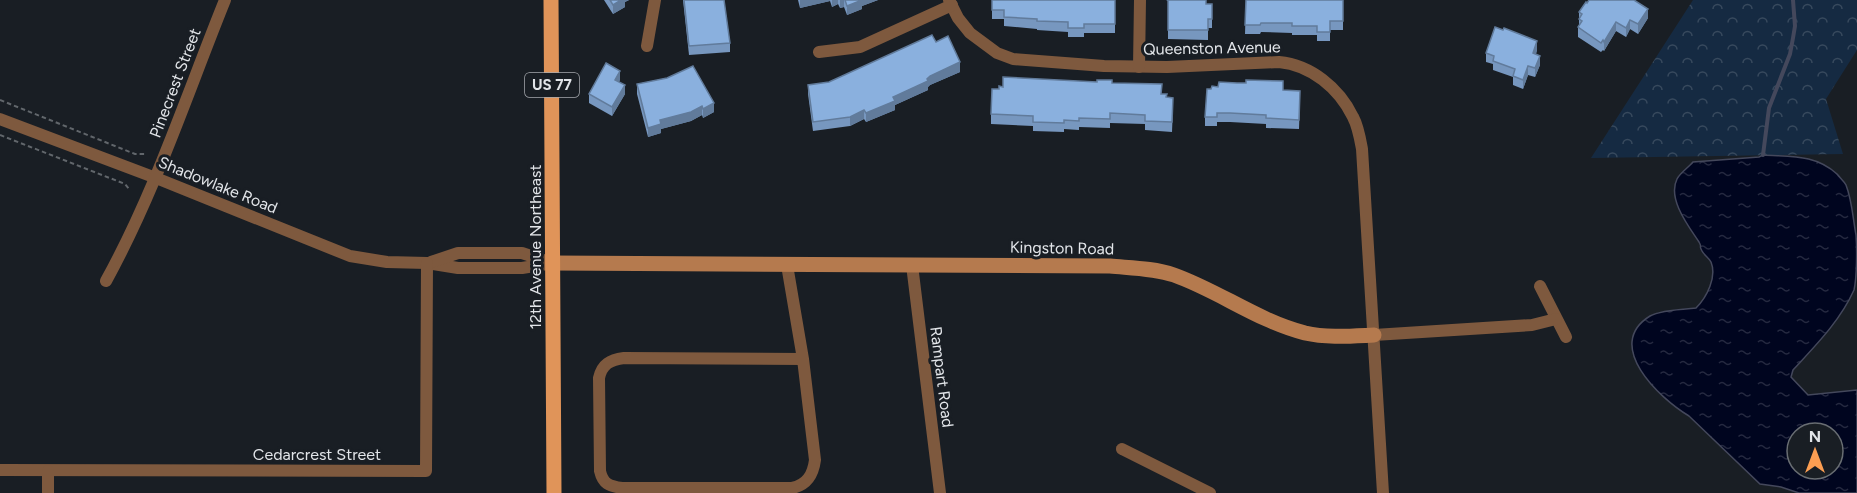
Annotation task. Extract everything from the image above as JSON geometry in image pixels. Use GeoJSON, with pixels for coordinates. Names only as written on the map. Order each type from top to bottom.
{"type":"FeatureCollection","features":[{"type":"Feature","properties":{"kind":"main road","name":"12th Avenue Northeast"},"geometry":{"type":"LineString","coordinates":[[552,0],[554,493]]}},
{"type":"Feature","properties":{"kind":"street","name":"Pinecrest Street"},"geometry":{"type":"LineString","coordinates":[[106,281],[156,178],[225,0]]}},
{"type":"Feature","properties":{"kind":"street"},"geometry":{"type":"LineString","coordinates":[[647,46],[655,0]]}},
{"type":"Feature","properties":{"kind":"street"},"geometry":{"type":"LineString","coordinates":[[1139,67],[1140,0]]}},
{"type":"Feature","properties":{"kind":"street"},"geometry":{"type":"LineString","coordinates":[[819,52],[860,47],[950,3]]}},
{"type":"Feature","properties":{"kind":"street","name":"Queenston Avenue"},"geometry":{"type":"LineString","coordinates":[[950,3],[958,18],[983,44],[1013,59],[1139,67],[1257,62],[1288,63],[1317,75],[1331,86],[1354,118],[1362,149],[1383,493]]}},
{"type":"Feature","properties":{"kind":"street","name":"Shadowlake Road"},"geometry":{"type":"LineString","coordinates":[[0,119],[156,178],[350,256],[387,262],[427,263],[458,253],[522,253],[553,263]]}},
{"type":"Feature","properties":{"kind":"street","name":"Cedarcrest Street"},"geometry":{"type":"LineString","coordinates":[[0,470],[426,471],[427,263]]}},
{"type":"Feature","properties":{"kind":"street","name":"Kingston Road"},"geometry":{"type":"LineString","coordinates":[[553,263],[1110,266],[1158,271],[1185,280],[1267,320],[1305,333],[1327,336],[1532,325],[1556,319]]}},
{"type":"Feature","properties":{"kind":"street"},"geometry":{"type":"LineString","coordinates":[[787,265],[803,359],[815,460],[810,478],[799,487],[792,488],[642,489],[612,487],[602,479],[599,378],[609,361],[624,358],[803,359]]}},
{"type":"Feature","properties":{"kind":"street","name":"Rampart Road"},"geometry":{"type":"LineString","coordinates":[[912,265],[940,493]]}},
{"type":"Feature","properties":{"kind":"street"},"geometry":{"type":"LineString","coordinates":[[1540,286],[1566,337]]}},
{"type":"Feature","properties":{"kind":"street"},"geometry":{"type":"LineString","coordinates":[[1122,449],[1210,493]]}},
{"type":"Feature","properties":{"kind":"street"},"geometry":{"type":"LineString","coordinates":[[48,471],[48,493]]}},
{"type":"Feature","properties":{"kind":"path","name":"Shadowlake Road"},"geometry":{"type":"LineString","coordinates":[[0,100],[135,154],[145,154]]}},
{"type":"Feature","properties":{"kind":"path"},"geometry":{"type":"LineString","coordinates":[[0,135],[125,184],[130,190]]}},
{"type":"Feature","properties":{"kind":"green space"},"geometry":{"type":"Polygon","coordinates":[[[1693,0],[1857,0],[1857,50],[1826,99],[1843,154],[1591,158],[1693,0]]]}},
{"type":"Feature","properties":{"kind":"water"},"geometry":{"type":"Polygon","coordinates":[[[1763,155],[1793,157],[1820,163],[1837,174],[1845,184],[1851,203],[1856,235],[1854,290],[1835,322],[1793,370],[1791,377],[1808,395],[1857,390],[1857,493],[1799,493],[1760,484],[1689,416],[1651,384],[1634,356],[1632,341],[1637,328],[1654,314],[1696,308],[1707,293],[1712,280],[1711,262],[1685,221],[1675,195],[1678,177],[1693,162],[1763,155]]]}},
{"type":"Feature","properties":{"kind":"building"},"geometry":{"type":"Polygon","coordinates":[[[610,0],[621,0],[613,5],[610,0]]]}},
{"type":"Feature","properties":{"kind":"building"},"geometry":{"type":"Polygon","coordinates":[[[684,0],[724,0],[730,43],[689,46],[684,0]]]}},
{"type":"Feature","properties":{"kind":"building"},"geometry":{"type":"Polygon","coordinates":[[[845,0],[862,0],[847,6],[845,0]]]}},
{"type":"Feature","properties":{"kind":"building"},"geometry":{"type":"Polygon","coordinates":[[[992,0],[1115,0],[1115,24],[1084,24],[1084,28],[1068,28],[1068,22],[1004,17],[1004,10],[992,10],[992,0]]]}},
{"type":"Feature","properties":{"kind":"building"},"geometry":{"type":"Polygon","coordinates":[[[1168,0],[1206,0],[1206,4],[1212,4],[1212,19],[1208,19],[1208,30],[1168,30],[1168,0]]]}},
{"type":"Feature","properties":{"kind":"building"},"geometry":{"type":"Polygon","coordinates":[[[1246,0],[1343,0],[1343,21],[1330,21],[1330,32],[1317,32],[1317,26],[1292,26],[1292,23],[1245,25],[1246,0]]]}},
{"type":"Feature","properties":{"kind":"building"},"geometry":{"type":"Polygon","coordinates":[[[1589,0],[1634,0],[1648,9],[1638,24],[1630,20],[1626,28],[1616,22],[1604,42],[1603,40],[1601,43],[1578,27],[1582,21],[1579,19],[1582,14],[1579,12],[1589,0]]]}},
{"type":"Feature","properties":{"kind":"building"},"geometry":{"type":"Polygon","coordinates":[[[1495,27],[1503,30],[1504,28],[1537,41],[1533,53],[1540,56],[1535,68],[1528,66],[1523,80],[1513,76],[1515,69],[1493,61],[1494,56],[1486,53],[1495,27]]]}},
{"type":"Feature","properties":{"kind":"building"},"geometry":{"type":"Polygon","coordinates":[[[932,35],[936,42],[948,36],[960,62],[930,76],[928,81],[893,97],[895,101],[866,113],[864,110],[850,117],[813,122],[808,85],[829,82],[932,35]]]}},
{"type":"Feature","properties":{"kind":"building"},"geometry":{"type":"Polygon","coordinates":[[[606,63],[620,71],[615,80],[625,85],[612,107],[589,94],[606,63]]]}},
{"type":"Feature","properties":{"kind":"building"},"geometry":{"type":"Polygon","coordinates":[[[693,66],[714,103],[703,109],[702,106],[691,112],[660,120],[661,124],[648,128],[637,84],[667,78],[693,66]]]}},
{"type":"Feature","properties":{"kind":"building"},"geometry":{"type":"Polygon","coordinates":[[[1003,77],[1162,84],[1161,94],[1167,94],[1166,97],[1173,98],[1172,122],[1145,121],[1145,115],[1110,113],[1110,119],[1079,118],[1079,121],[1064,120],[1064,123],[1033,122],[1033,116],[991,114],[992,89],[1003,87],[1003,77]]]}},
{"type":"Feature","properties":{"kind":"building"},"geometry":{"type":"Polygon","coordinates":[[[1246,80],[1283,81],[1283,90],[1300,91],[1299,120],[1230,113],[1217,113],[1217,117],[1205,117],[1207,89],[1211,89],[1212,86],[1218,87],[1219,82],[1246,83],[1246,80]]]}},
{"type":"Feature","properties":{"kind":"waterway"},"geometry":{"type":"LineString","coordinates":[[1763,155],[1769,108],[1790,54],[1795,26],[1793,0]]}}]}
